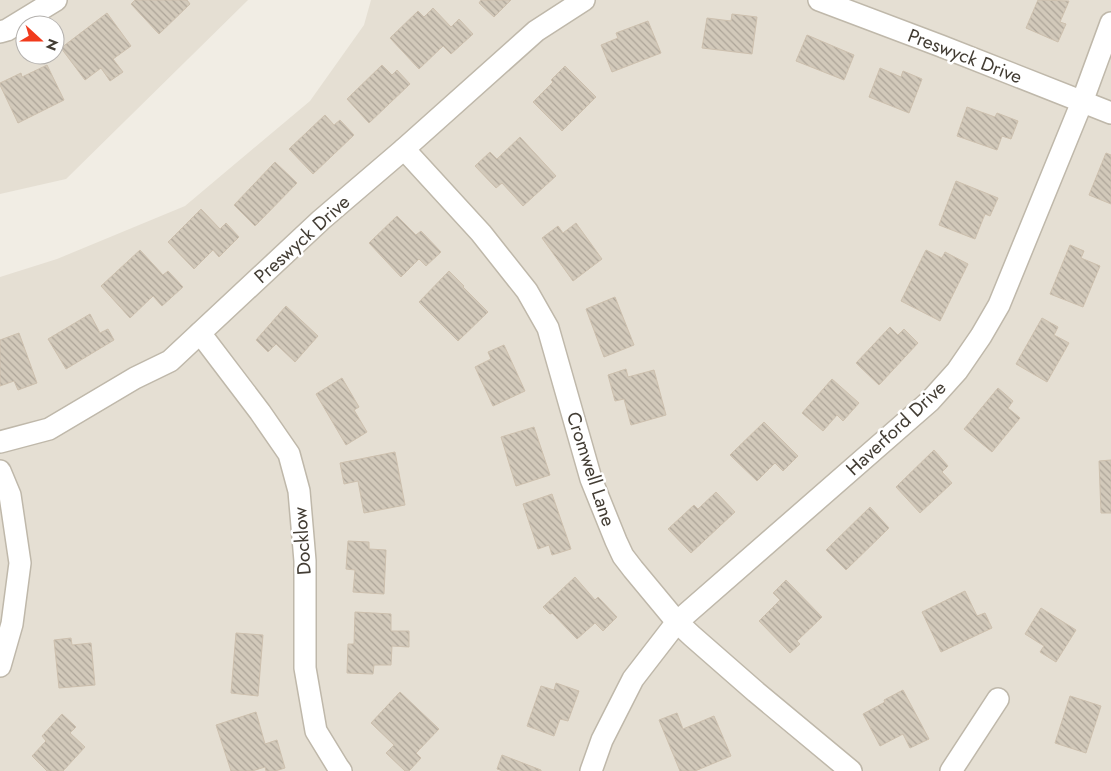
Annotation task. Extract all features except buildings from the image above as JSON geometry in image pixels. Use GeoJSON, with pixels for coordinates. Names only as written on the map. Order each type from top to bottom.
{"type":"FeatureCollection","features":[{"type":"Feature","properties":{"kind":"street"},"geometry":{"type":"LineString","coordinates":[[0,32],[7,30],[56,0]]}},
{"type":"Feature","properties":{"kind":"street","name":"Preswyck Drive"},"geometry":{"type":"LineString","coordinates":[[0,442],[49,429],[135,378],[170,361],[321,220],[536,31],[584,0]]}},
{"type":"Feature","properties":{"kind":"street","name":"Preswyck Drive"},"geometry":{"type":"LineString","coordinates":[[819,0],[1111,113]]}},
{"type":"Feature","properties":{"kind":"street","name":"Haverford Drive"},"geometry":{"type":"LineString","coordinates":[[591,771],[602,740],[633,679],[677,622],[930,401],[957,371],[999,305],[1082,102],[1111,23]]}},
{"type":"Feature","properties":{"kind":"street","name":"Cromwell Lane"},"geometry":{"type":"LineString","coordinates":[[404,149],[481,233],[527,291],[538,309],[548,328],[590,479],[616,541],[632,569],[677,622],[692,636],[851,771]]}},
{"type":"Feature","properties":{"kind":"street","name":"Docklow"},"geometry":{"type":"LineString","coordinates":[[200,333],[260,412],[289,454],[299,491],[305,561],[305,668],[316,731],[341,771]]}},
{"type":"Feature","properties":{"kind":"street"},"geometry":{"type":"LineString","coordinates":[[0,471],[10,495],[20,563],[12,624],[0,666]]}},
{"type":"Feature","properties":{"kind":"street"},"geometry":{"type":"LineString","coordinates":[[951,771],[998,699]]}},
{"type":"Feature","properties":{"kind":"shaded area"},"geometry":{"type":"Polygon","coordinates":[[[0,0],[248,0],[66,179],[0,194],[0,0]]]}},
{"type":"Feature","properties":{"kind":"shaded area"},"geometry":{"type":"Polygon","coordinates":[[[371,0],[1111,0],[1111,771],[0,771],[0,277],[57,259],[185,206],[310,101],[364,25],[371,0]]]}}]}
